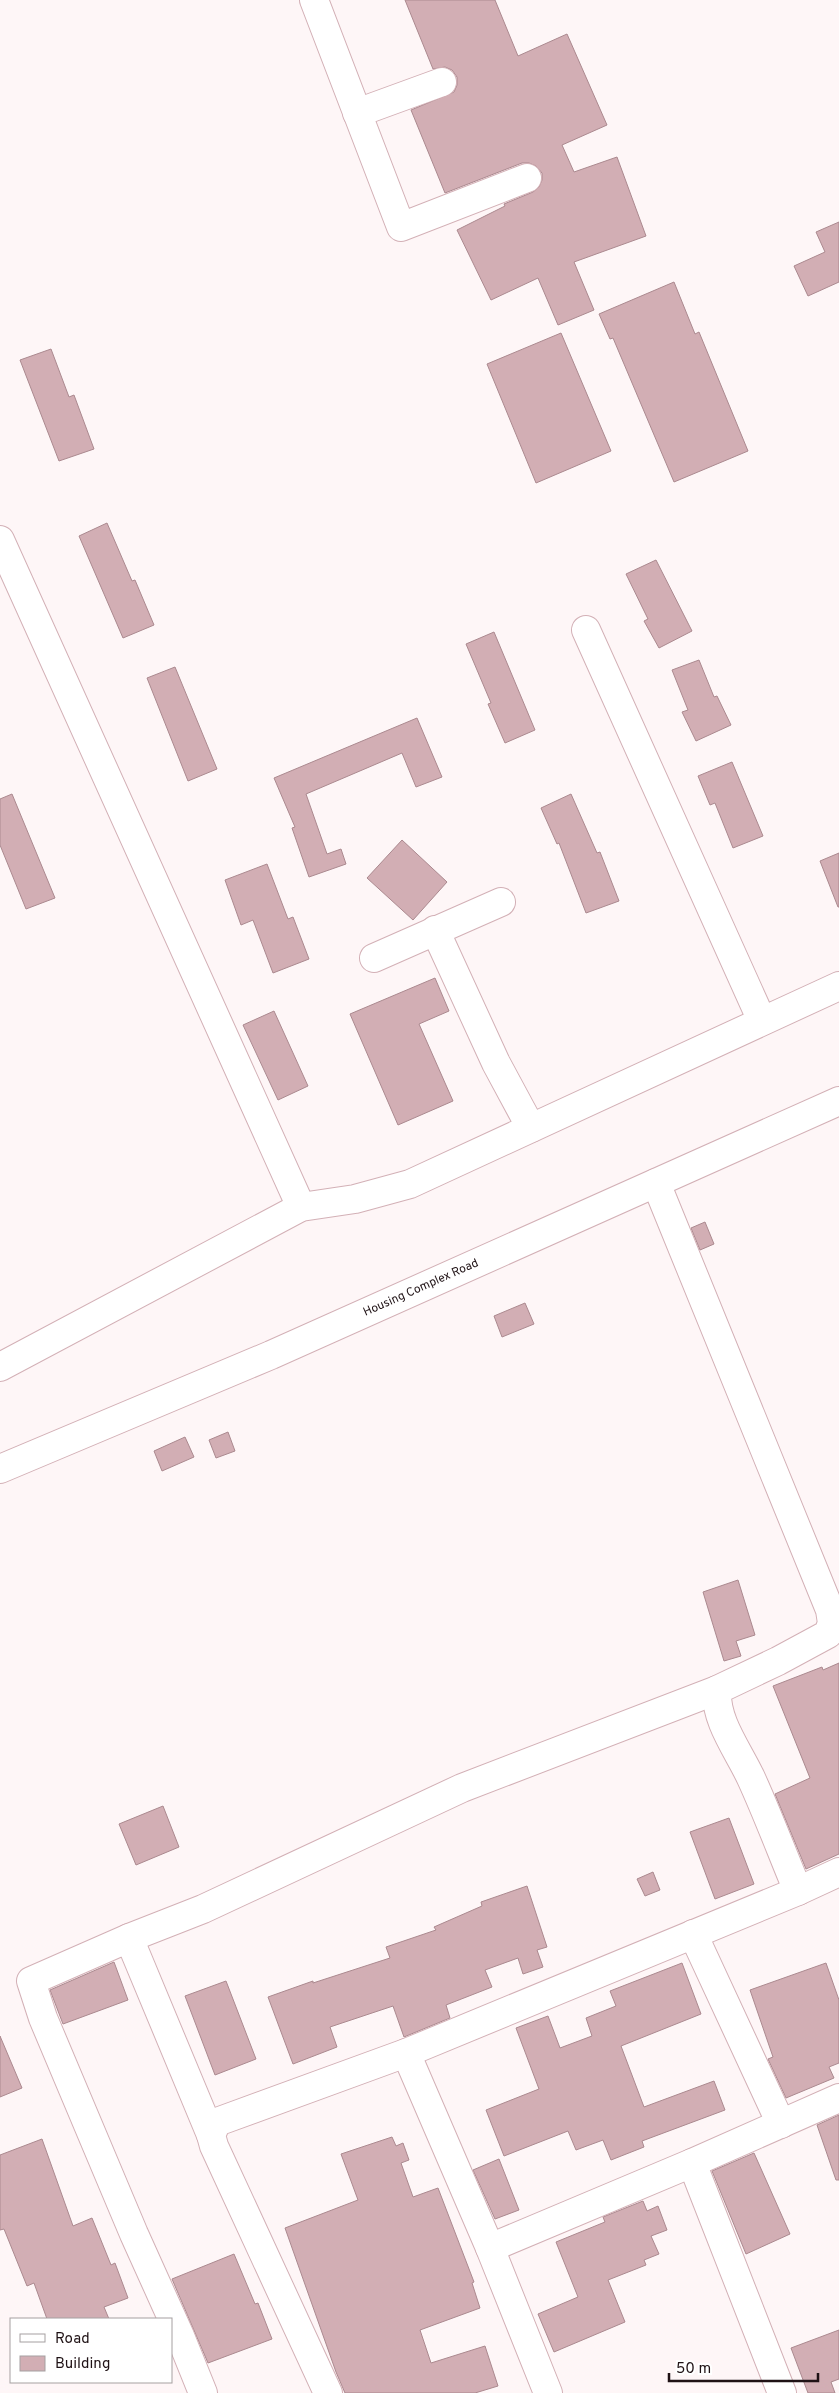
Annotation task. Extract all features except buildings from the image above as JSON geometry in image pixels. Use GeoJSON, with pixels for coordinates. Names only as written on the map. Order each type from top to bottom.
{"type":"FeatureCollection","features":[{"type":"Feature","properties":{"kind":"street"},"geometry":{"type":"LineString","coordinates":[[314,0],[401,227],[527,178]]}},
{"type":"Feature","properties":{"kind":"street"},"geometry":{"type":"LineString","coordinates":[[357,113],[442,82]]}},
{"type":"Feature","properties":{"kind":"street"},"geometry":{"type":"LineString","coordinates":[[0,540],[301,1207]]}},
{"type":"Feature","properties":{"kind":"street"},"geometry":{"type":"LineString","coordinates":[[586,630],[762,1021]]}},
{"type":"Feature","properties":{"kind":"street"},"geometry":{"type":"LineString","coordinates":[[374,958],[500,902]]}},
{"type":"Feature","properties":{"kind":"street"},"geometry":{"type":"LineString","coordinates":[[435,930],[496,1063],[531,1128]]}},
{"type":"Feature","properties":{"kind":"street"},"geometry":{"type":"LineString","coordinates":[[0,1367],[301,1207],[355,1199],[410,1184],[839,986]]}},
{"type":"Feature","properties":{"kind":"street","name":"Housing Complex Road"},"geometry":{"type":"LineString","coordinates":[[0,1469],[271,1354],[839,1101]]}},
{"type":"Feature","properties":{"kind":"street"},"geometry":{"type":"LineString","coordinates":[[171,2318],[50,2036],[30,1981],[203,1908],[462,1788],[717,1690],[778,1662],[833,1632],[830,1610],[656,1183]]}},
{"type":"Feature","properties":{"kind":"street"},"geometry":{"type":"LineString","coordinates":[[717,1690],[716,1701],[720,1716],[751,1777],[798,1891]]}},
{"type":"Feature","properties":{"kind":"street"},"geometry":{"type":"LineString","coordinates":[[212,2135],[217,2122],[228,2117],[406,2053],[798,1891],[839,1872]]}},
{"type":"Feature","properties":{"kind":"street"},"geometry":{"type":"LineString","coordinates":[[693,1934],[781,2124]]}},
{"type":"Feature","properties":{"kind":"street"},"geometry":{"type":"LineString","coordinates":[[129,1938],[212,2135],[218,2154],[328,2393]]}},
{"type":"Feature","properties":{"kind":"street"},"geometry":{"type":"LineString","coordinates":[[406,2053],[490,2248],[548,2393]]}},
{"type":"Feature","properties":{"kind":"street"},"geometry":{"type":"LineString","coordinates":[[490,2248],[692,2163],[839,2098]]}},
{"type":"Feature","properties":{"kind":"street"},"geometry":{"type":"LineString","coordinates":[[692,2163],[782,2393]]}},
{"type":"Feature","properties":{"kind":"street"},"geometry":{"type":"LineString","coordinates":[[172,2321],[203,2393]]}}]}
